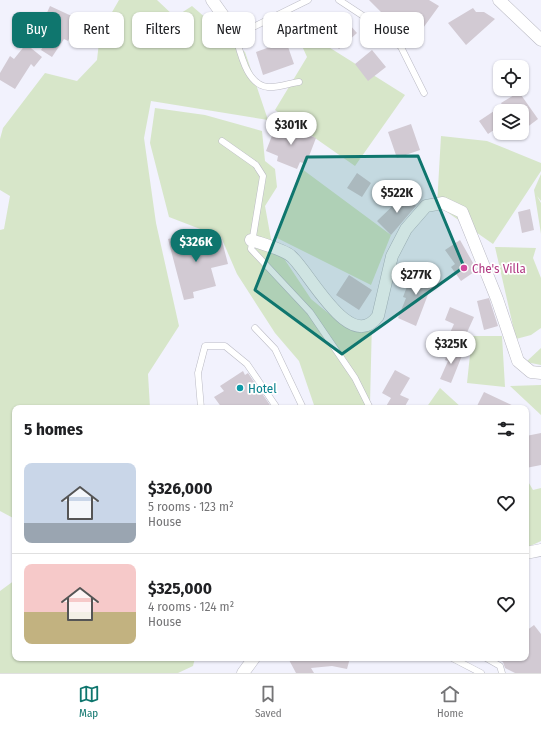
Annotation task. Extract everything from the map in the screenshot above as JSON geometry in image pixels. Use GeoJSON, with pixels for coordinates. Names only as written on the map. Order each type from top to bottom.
{"type":"FeatureCollection","features":[{"type":"Feature","properties":{"kind":"street"},"geometry":{"type":"LineString","coordinates":[[212,0],[221,12]]}},
{"type":"Feature","properties":{"kind":"street"},"geometry":{"type":"LineString","coordinates":[[499,0],[541,40]]}},
{"type":"Feature","properties":{"kind":"street"},"geometry":{"type":"LineString","coordinates":[[251,240],[291,256],[332,308],[350,324],[362,327],[373,324],[378,316],[392,256],[406,229],[426,206],[443,203],[462,212],[497,299],[518,361],[531,372],[541,373]]}},
{"type":"Feature","properties":{"kind":"street"},"geometry":{"type":"LineString","coordinates":[[529,552],[541,550]]}},
{"type":"Feature","properties":{"kind":"street"},"geometry":{"type":"LineString","coordinates":[[243,673],[251,661]]}},
{"type":"Feature","properties":{"kind":"lane"},"geometry":{"type":"LineString","coordinates":[[255,25],[308,0]]}},
{"type":"Feature","properties":{"kind":"lane"},"geometry":{"type":"LineString","coordinates":[[339,0],[383,29],[401,47],[424,93]]}},
{"type":"Feature","properties":{"kind":"lane"},"geometry":{"type":"LineString","coordinates":[[239,48],[246,69],[255,82],[268,87],[300,82]]}},
{"type":"Feature","properties":{"kind":"lane"},"geometry":{"type":"LineString","coordinates":[[222,141],[256,165],[263,176],[251,240],[251,249],[310,312],[355,378],[368,405]]}},
{"type":"Feature","properties":{"kind":"lane"},"geometry":{"type":"LineString","coordinates":[[255,328],[275,348],[302,405]]}},
{"type":"Feature","properties":{"kind":"lane"},"geometry":{"type":"LineString","coordinates":[[201,405],[198,373],[205,346],[225,346],[246,364],[275,405]]}},
{"type":"Feature","properties":{"kind":"lane"},"geometry":{"type":"LineString","coordinates":[[458,661],[481,673]]}},
{"type":"Feature","properties":{"kind":"lane"},"geometry":{"type":"LineString","coordinates":[[491,661],[500,666],[502,673]]}},
{"type":"Feature","properties":{"kind":"highlighted area"},"geometry":{"type":"Polygon","coordinates":[[[418,156],[464,267],[342,354],[255,290],[307,157],[418,156]]]}},
{"type":"Feature","properties":{"kind":"green space"},"geometry":{"type":"Polygon","coordinates":[[[119,0],[157,0],[170,12],[132,12],[132,48],[194,48],[194,12],[183,12],[192,6],[202,15],[202,48],[240,48],[245,52],[268,120],[151,101],[144,138],[156,223],[179,326],[148,374],[150,405],[12,405],[12,517],[0,511],[0,230],[4,229],[10,196],[0,190],[0,139],[3,128],[45,73],[77,81],[97,60],[98,48],[124,48],[124,12],[112,12],[119,0]]]}},
{"type":"Feature","properties":{"kind":"green space"},"geometry":{"type":"Polygon","coordinates":[[[303,48],[330,48],[405,95],[355,166],[275,110],[307,57],[303,48]]]}},
{"type":"Feature","properties":{"kind":"green space"},"geometry":{"type":"Polygon","coordinates":[[[155,108],[205,115],[262,131],[265,161],[275,169],[277,187],[265,206],[271,239],[311,299],[344,326],[360,326],[372,320],[370,405],[314,405],[299,361],[275,333],[237,274],[221,237],[169,217],[150,143],[155,108]]]}},
{"type":"Feature","properties":{"kind":"green space"},"geometry":{"type":"Polygon","coordinates":[[[441,136],[487,141],[541,163],[541,171],[493,244],[437,205],[441,136]]]}},
{"type":"Feature","properties":{"kind":"green space"},"geometry":{"type":"Polygon","coordinates":[[[302,169],[391,235],[371,285],[277,238],[302,169]]]}},
{"type":"Feature","properties":{"kind":"green space"},"geometry":{"type":"Polygon","coordinates":[[[541,174],[541,201],[537,196],[541,203],[541,234],[534,190],[541,174]]]}},
{"type":"Feature","properties":{"kind":"green space"},"geometry":{"type":"Polygon","coordinates":[[[495,247],[536,248],[533,258],[541,278],[541,328],[531,335],[516,339],[495,247]]]}},
{"type":"Feature","properties":{"kind":"green space"},"geometry":{"type":"Polygon","coordinates":[[[472,336],[502,336],[505,387],[467,383],[472,336]]]}},
{"type":"Feature","properties":{"kind":"green space"},"geometry":{"type":"Polygon","coordinates":[[[541,348],[541,365],[526,362],[541,348]]]}},
{"type":"Feature","properties":{"kind":"green space"},"geometry":{"type":"Polygon","coordinates":[[[541,385],[541,415],[510,386],[541,385]]]}},
{"type":"Feature","properties":{"kind":"green space"},"geometry":{"type":"Polygon","coordinates":[[[440,388],[459,405],[428,405],[440,388]]]}},
{"type":"Feature","properties":{"kind":"green space"},"geometry":{"type":"Polygon","coordinates":[[[529,483],[533,490],[541,488],[541,541],[529,547],[529,483]]]}},
{"type":"Feature","properties":{"kind":"green space"},"geometry":{"type":"Polygon","coordinates":[[[12,582],[12,661],[194,661],[193,666],[178,673],[0,673],[0,591],[12,582]]]}},
{"type":"Feature","properties":{"kind":"building"},"geometry":{"type":"Polygon","coordinates":[[[369,0],[429,0],[439,6],[424,27],[424,12],[381,12],[369,0]]]}},
{"type":"Feature","properties":{"kind":"building"},"geometry":{"type":"Polygon","coordinates":[[[50,6],[69,15],[68,41],[64,39],[61,44],[61,12],[47,12],[50,6]]]}},
{"type":"Feature","properties":{"kind":"building"},"geometry":{"type":"Polygon","coordinates":[[[473,8],[476,12],[484,12],[495,19],[466,45],[448,23],[473,8]]]}},
{"type":"Feature","properties":{"kind":"building"},"geometry":{"type":"Polygon","coordinates":[[[352,27],[357,33],[352,37],[352,27]]]}},
{"type":"Feature","properties":{"kind":"building"},"geometry":{"type":"Polygon","coordinates":[[[23,48],[31,48],[42,57],[34,67],[31,64],[15,89],[0,80],[0,73],[10,56],[14,59],[23,48]]]}},
{"type":"Feature","properties":{"kind":"building"},"geometry":{"type":"Polygon","coordinates":[[[42,48],[58,48],[52,57],[41,50],[42,48]]]}},
{"type":"Feature","properties":{"kind":"building"},"geometry":{"type":"Polygon","coordinates":[[[267,48],[288,48],[294,64],[263,75],[256,52],[267,48]]]}},
{"type":"Feature","properties":{"kind":"building"},"geometry":{"type":"Polygon","coordinates":[[[372,50],[386,67],[368,81],[355,64],[372,50]]]}},
{"type":"Feature","properties":{"kind":"building"},"geometry":{"type":"Polygon","coordinates":[[[512,96],[522,96],[527,104],[502,104],[512,96]]]}},
{"type":"Feature","properties":{"kind":"building"},"geometry":{"type":"Polygon","coordinates":[[[529,106],[538,119],[529,126],[529,106]]]}},
{"type":"Feature","properties":{"kind":"building"},"geometry":{"type":"Polygon","coordinates":[[[493,112],[493,131],[488,134],[479,121],[493,112]]]}},
{"type":"Feature","properties":{"kind":"building"},"geometry":{"type":"Polygon","coordinates":[[[277,123],[316,138],[306,164],[300,162],[297,169],[277,161],[278,156],[266,151],[277,123]]]}},
{"type":"Feature","properties":{"kind":"building"},"geometry":{"type":"Polygon","coordinates":[[[411,124],[420,150],[397,158],[388,132],[411,124]]]}},
{"type":"Feature","properties":{"kind":"building"},"geometry":{"type":"Polygon","coordinates":[[[357,173],[371,183],[362,197],[347,188],[357,173]]]}},
{"type":"Feature","properties":{"kind":"building"},"geometry":{"type":"Polygon","coordinates":[[[405,194],[416,206],[391,235],[377,221],[405,194]]]}},
{"type":"Feature","properties":{"kind":"building"},"geometry":{"type":"Polygon","coordinates":[[[530,209],[534,230],[522,233],[518,212],[530,209]]]}},
{"type":"Feature","properties":{"kind":"building"},"geometry":{"type":"Polygon","coordinates":[[[192,233],[195,244],[221,237],[228,264],[211,268],[216,286],[193,292],[194,298],[184,300],[168,239],[192,233]]]}},
{"type":"Feature","properties":{"kind":"building"},"geometry":{"type":"Polygon","coordinates":[[[460,240],[477,270],[461,281],[451,267],[455,264],[445,250],[460,240]]]}},
{"type":"Feature","properties":{"kind":"building"},"geometry":{"type":"Polygon","coordinates":[[[414,268],[435,276],[416,326],[398,318],[406,298],[403,297],[414,268]]]}},
{"type":"Feature","properties":{"kind":"building"},"geometry":{"type":"Polygon","coordinates":[[[349,275],[372,290],[359,310],[336,295],[349,275]]]}},
{"type":"Feature","properties":{"kind":"building"},"geometry":{"type":"Polygon","coordinates":[[[489,298],[498,326],[484,330],[477,301],[489,298]]]}},
{"type":"Feature","properties":{"kind":"building"},"geometry":{"type":"Polygon","coordinates":[[[450,307],[474,317],[459,350],[445,344],[454,324],[445,320],[450,307]]]}},
{"type":"Feature","properties":{"kind":"building"},"geometry":{"type":"Polygon","coordinates":[[[450,348],[463,353],[451,383],[440,379],[448,361],[445,360],[450,348]]]}},
{"type":"Feature","properties":{"kind":"building"},"geometry":{"type":"Polygon","coordinates":[[[395,370],[410,378],[400,395],[409,399],[406,405],[387,405],[391,398],[382,393],[395,370]]]}},
{"type":"Feature","properties":{"kind":"building","name":"Hotel"},"geometry":{"type":"Polygon","coordinates":[[[243,371],[245,375],[248,373],[270,405],[220,405],[214,397],[224,391],[220,386],[243,371]]]}},
{"type":"Feature","properties":{"kind":"building"},"geometry":{"type":"Polygon","coordinates":[[[484,392],[512,405],[478,405],[484,392]]]}},
{"type":"Feature","properties":{"kind":"building"},"geometry":{"type":"Polygon","coordinates":[[[541,433],[541,465],[529,467],[529,435],[541,433]]]}},
{"type":"Feature","properties":{"kind":"building"},"geometry":{"type":"Polygon","coordinates":[[[534,625],[541,634],[541,673],[515,673],[505,668],[503,662],[501,661],[529,661],[529,629],[534,625]]]}},
{"type":"Feature","properties":{"kind":"building"},"geometry":{"type":"Polygon","coordinates":[[[290,661],[349,661],[347,669],[332,666],[311,668],[314,673],[296,673],[290,661]]]}},
{"type":"Feature","properties":{"kind":"place","name":"Che's Villa"},"geometry":{"type":"Point","coordinates":[464,268]}},
{"type":"Feature","properties":{"kind":"place","name":"Hotel"},"geometry":{"type":"Point","coordinates":[240,388]}}]}
